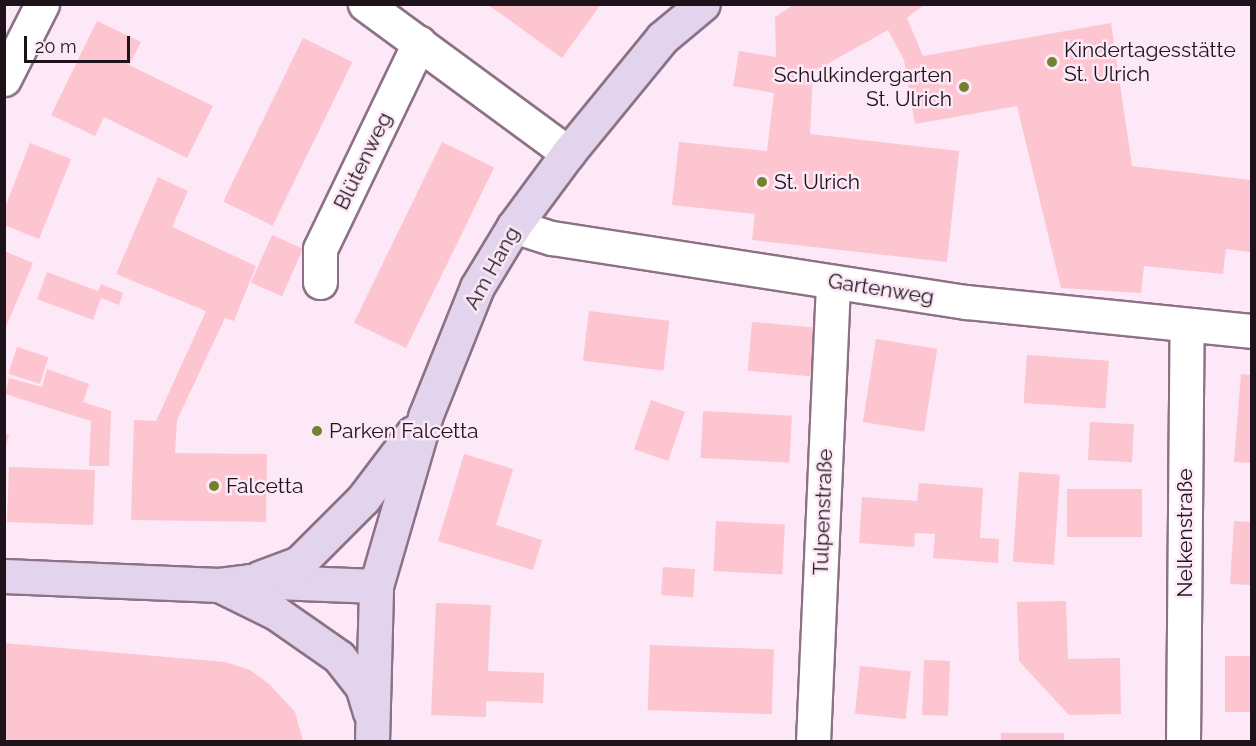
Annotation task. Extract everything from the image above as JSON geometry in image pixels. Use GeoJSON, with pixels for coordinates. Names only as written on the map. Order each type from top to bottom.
{"type":"FeatureCollection","features":[{"type":"Feature","properties":{"kind":"main road","name":"Am Hang"},"geometry":{"type":"LineString","coordinates":[[372,731],[376,586],[425,417],[477,287],[514,226],[568,153],[662,38],[703,4]]}},
{"type":"Feature","properties":{"kind":"main road"},"geometry":{"type":"LineString","coordinates":[[235,583],[299,563],[363,499],[425,417]]}},
{"type":"Feature","properties":{"kind":"main road"},"geometry":{"type":"LineString","coordinates":[[4,576],[376,586]]}},
{"type":"Feature","properties":{"kind":"main road"},"geometry":{"type":"LineString","coordinates":[[235,583],[339,657],[362,686],[372,731]]}},
{"type":"Feature","properties":{"kind":"street"},"geometry":{"type":"LineString","coordinates":[[4,79],[42,4]]}},
{"type":"Feature","properties":{"kind":"street"},"geometry":{"type":"LineString","coordinates":[[365,4],[568,153]]}},
{"type":"Feature","properties":{"kind":"street","name":"Blütenweg"},"geometry":{"type":"LineString","coordinates":[[320,282],[320,249],[419,43]]}},
{"type":"Feature","properties":{"kind":"street","name":"Gartenweg"},"geometry":{"type":"LineString","coordinates":[[514,226],[552,238],[967,302],[1251,331]]}},
{"type":"Feature","properties":{"kind":"street","name":"Tulpenstraße"},"geometry":{"type":"LineString","coordinates":[[813,741],[833,282]]}},
{"type":"Feature","properties":{"kind":"street","name":"Nelkenstraße"},"geometry":{"type":"LineString","coordinates":[[1183,741],[1187,325]]}},
{"type":"Feature","properties":{"kind":"building"},"geometry":{"type":"Polygon","coordinates":[[[487,4],[601,4],[562,58],[487,4]]]}},
{"type":"Feature","properties":{"kind":"building"},"geometry":{"type":"Polygon","coordinates":[[[795,4],[925,4],[907,18],[923,56],[1111,23],[1132,166],[1251,180],[1251,252],[1226,249],[1223,274],[1144,266],[1141,293],[1061,288],[1017,106],[915,124],[904,60],[888,30],[813,72],[810,134],[959,151],[947,262],[752,240],[755,214],[672,205],[679,142],[767,151],[774,93],[733,86],[739,51],[776,57],[775,17],[795,4]]]}},
{"type":"Feature","properties":{"kind":"building"},"geometry":{"type":"Polygon","coordinates":[[[97,21],[141,42],[129,65],[213,106],[187,158],[104,117],[95,136],[51,115],[97,21]]]}},
{"type":"Feature","properties":{"kind":"building"},"geometry":{"type":"Polygon","coordinates":[[[303,38],[352,62],[273,226],[223,202],[303,38]]]}},
{"type":"Feature","properties":{"kind":"building"},"geometry":{"type":"Polygon","coordinates":[[[442,142],[494,167],[406,348],[354,323],[442,142]]]}},
{"type":"Feature","properties":{"kind":"building"},"geometry":{"type":"Polygon","coordinates":[[[30,143],[71,159],[39,239],[4,225],[4,210],[30,143]]]}},
{"type":"Feature","properties":{"kind":"building"},"geometry":{"type":"Polygon","coordinates":[[[158,177],[188,191],[172,227],[256,266],[234,321],[225,318],[177,420],[175,453],[267,454],[266,522],[131,520],[134,420],[156,421],[206,311],[116,274],[158,177]]]}},
{"type":"Feature","properties":{"kind":"building"},"geometry":{"type":"Polygon","coordinates":[[[272,235],[303,249],[282,296],[251,283],[272,235]]]}},
{"type":"Feature","properties":{"kind":"building"},"geometry":{"type":"Polygon","coordinates":[[[4,251],[33,263],[5,329],[4,329],[4,251]]]}},
{"type":"Feature","properties":{"kind":"building"},"geometry":{"type":"Polygon","coordinates":[[[47,272],[98,291],[101,284],[123,293],[119,305],[101,298],[93,320],[37,299],[47,272]]]}},
{"type":"Feature","properties":{"kind":"building"},"geometry":{"type":"Polygon","coordinates":[[[589,311],[669,321],[663,370],[583,361],[589,311]]]}},
{"type":"Feature","properties":{"kind":"building"},"geometry":{"type":"Polygon","coordinates":[[[752,322],[815,327],[810,376],[748,371],[752,322]]]}},
{"type":"Feature","properties":{"kind":"building"},"geometry":{"type":"Polygon","coordinates":[[[876,339],[937,349],[924,432],[863,422],[876,339]]]}},
{"type":"Feature","properties":{"kind":"building"},"geometry":{"type":"Polygon","coordinates":[[[17,347],[48,357],[40,384],[8,374],[17,347]]]}},
{"type":"Feature","properties":{"kind":"building"},"geometry":{"type":"Polygon","coordinates":[[[1027,355],[1109,361],[1105,409],[1024,403],[1027,355]]]}},
{"type":"Feature","properties":{"kind":"building"},"geometry":{"type":"Polygon","coordinates":[[[47,369],[89,384],[83,402],[111,411],[109,466],[89,466],[91,421],[5,394],[9,378],[42,387],[47,369]]]}},
{"type":"Feature","properties":{"kind":"building"},"geometry":{"type":"Polygon","coordinates":[[[1241,374],[1251,375],[1251,463],[1234,462],[1241,374]]]}},
{"type":"Feature","properties":{"kind":"building"},"geometry":{"type":"Polygon","coordinates":[[[651,400],[685,412],[668,461],[634,449],[651,400]]]}},
{"type":"Feature","properties":{"kind":"building"},"geometry":{"type":"Polygon","coordinates":[[[703,411],[792,416],[789,463],[701,458],[703,411]]]}},
{"type":"Feature","properties":{"kind":"building"},"geometry":{"type":"Polygon","coordinates":[[[1090,422],[1134,424],[1132,462],[1088,460],[1090,422]]]}},
{"type":"Feature","properties":{"kind":"building"},"geometry":{"type":"Polygon","coordinates":[[[4,433],[9,435],[5,448],[4,447],[4,433]]]}},
{"type":"Feature","properties":{"kind":"building"},"geometry":{"type":"Polygon","coordinates":[[[464,454],[513,469],[496,525],[542,540],[533,570],[438,541],[464,454]]]}},
{"type":"Feature","properties":{"kind":"building"},"geometry":{"type":"Polygon","coordinates":[[[9,467],[95,470],[93,525],[7,522],[9,467]]]}},
{"type":"Feature","properties":{"kind":"building"},"geometry":{"type":"Polygon","coordinates":[[[1019,472],[1060,475],[1054,565],[1013,562],[1019,472]]]}},
{"type":"Feature","properties":{"kind":"building"},"geometry":{"type":"Polygon","coordinates":[[[919,483],[983,488],[980,538],[999,539],[998,563],[933,558],[935,534],[915,533],[914,547],[859,543],[862,497],[917,501],[919,483]]]}},
{"type":"Feature","properties":{"kind":"building"},"geometry":{"type":"Polygon","coordinates":[[[1067,489],[1142,489],[1142,537],[1067,537],[1067,489]]]}},
{"type":"Feature","properties":{"kind":"building"},"geometry":{"type":"Polygon","coordinates":[[[716,521],[785,525],[782,575],[713,571],[716,521]]]}},
{"type":"Feature","properties":{"kind":"building"},"geometry":{"type":"Polygon","coordinates":[[[1234,521],[1251,522],[1251,585],[1230,584],[1234,521]]]}},
{"type":"Feature","properties":{"kind":"building"},"geometry":{"type":"Polygon","coordinates":[[[663,567],[695,569],[693,597],[661,595],[663,567]]]}},
{"type":"Feature","properties":{"kind":"building"},"geometry":{"type":"Polygon","coordinates":[[[1066,601],[1068,659],[1120,658],[1121,714],[1069,715],[1019,661],[1017,602],[1066,601]]]}},
{"type":"Feature","properties":{"kind":"building"},"geometry":{"type":"Polygon","coordinates":[[[436,603],[491,605],[488,671],[544,673],[543,703],[486,701],[486,717],[431,715],[436,603]]]}},
{"type":"Feature","properties":{"kind":"building"},"geometry":{"type":"Polygon","coordinates":[[[4,643],[225,662],[250,670],[269,684],[295,712],[303,741],[4,741],[4,643]]]}},
{"type":"Feature","properties":{"kind":"building"},"geometry":{"type":"Polygon","coordinates":[[[650,645],[774,649],[772,714],[648,710],[650,645]]]}},
{"type":"Feature","properties":{"kind":"building"},"geometry":{"type":"Polygon","coordinates":[[[1225,656],[1251,656],[1251,712],[1225,712],[1225,656]]]}},
{"type":"Feature","properties":{"kind":"building"},"geometry":{"type":"Polygon","coordinates":[[[924,660],[950,661],[948,716],[922,715],[924,660]]]}},
{"type":"Feature","properties":{"kind":"building"},"geometry":{"type":"Polygon","coordinates":[[[860,666],[911,671],[906,719],[855,714],[860,666]]]}},
{"type":"Feature","properties":{"kind":"building"},"geometry":{"type":"Polygon","coordinates":[[[1001,733],[1064,733],[1064,741],[1001,741],[1001,733]]]}},
{"type":"Feature","properties":{"kind":"place","name":"Kindertagesstätte St. Ulrich"},"geometry":{"type":"Point","coordinates":[1052,62]}},
{"type":"Feature","properties":{"kind":"place","name":"Schulkindergarten St. Ulrich"},"geometry":{"type":"Point","coordinates":[964,87]}},
{"type":"Feature","properties":{"kind":"place","name":"St. Ulrich"},"geometry":{"type":"Point","coordinates":[762,182]}},
{"type":"Feature","properties":{"kind":"place","name":"Parken Falcetta"},"geometry":{"type":"Point","coordinates":[317,431]}},
{"type":"Feature","properties":{"kind":"place","name":"Falcetta"},"geometry":{"type":"Point","coordinates":[214,486]}}]}
